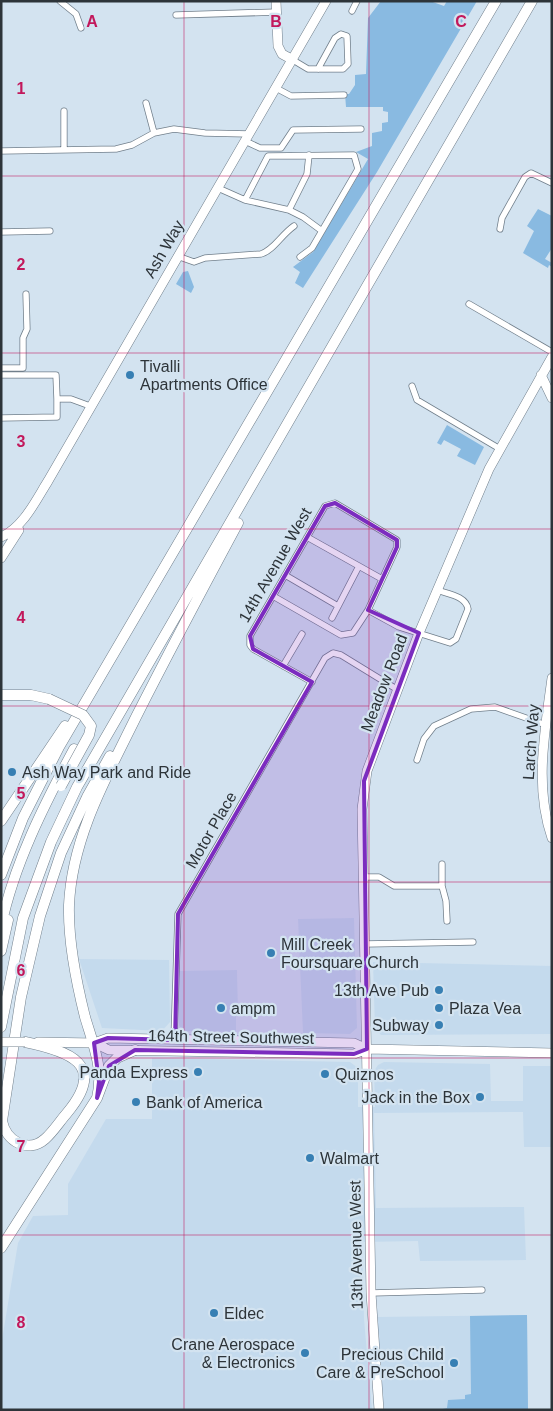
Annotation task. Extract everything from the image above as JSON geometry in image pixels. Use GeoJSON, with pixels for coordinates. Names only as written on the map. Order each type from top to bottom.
{"type":"FeatureCollection","features":[{"type":"Feature","properties":{"kind":"highway"},"geometry":{"type":"LineString","coordinates":[[1,875],[34,794],[100,676],[496,1]]}},
{"type":"Feature","properties":{"kind":"highway"},"geometry":{"type":"LineString","coordinates":[[1,1027],[23,918],[51,842],[77,787],[532,1]]}},
{"type":"Feature","properties":{"kind":"highway"},"geometry":{"type":"LineString","coordinates":[[97,1098],[99,1082],[94,1043],[85,1016],[73,953],[69,912],[72,880],[82,839],[92,809],[156,678],[304,396]]}},
{"type":"Feature","properties":{"kind":"highway"},"geometry":{"type":"LineString","coordinates":[[1,821],[100,676]]}},
{"type":"Feature","properties":{"kind":"highway"},"geometry":{"type":"LineString","coordinates":[[25,1042],[67,1053],[80,1064],[84,1081],[79,1098],[48,1135],[40,1142],[29,1145],[16,1143],[8,1136],[3,1127],[2,1116],[21,996],[40,916],[61,854],[87,797],[156,678]]}},
{"type":"Feature","properties":{"kind":"highway"},"geometry":{"type":"LineString","coordinates":[[1,694],[31,695],[48,699],[77,712],[89,721],[91,730],[61,786],[27,860],[11,910],[1,951]]}},
{"type":"Feature","properties":{"kind":"highway"},"geometry":{"type":"LineString","coordinates":[[1,926],[26,849],[84,726],[77,712]]}},
{"type":"Feature","properties":{"kind":"highway"},"geometry":{"type":"LineString","coordinates":[[1,1248],[97,1098],[109,1066],[117,1058],[135,1050]]}},
{"type":"Feature","properties":{"kind":"street"},"geometry":{"type":"LineString","coordinates":[[60,1],[76,14],[81,28]]}},
{"type":"Feature","properties":{"kind":"street"},"geometry":{"type":"LineString","coordinates":[[276,1],[278,46],[282,54],[308,69],[318,69],[343,69],[348,64],[349,39],[344,34],[336,36],[318,69]]}},
{"type":"Feature","properties":{"kind":"street","name":"Ash Way"},"geometry":{"type":"LineString","coordinates":[[1,539],[9,534],[28,513],[326,1]]}},
{"type":"Feature","properties":{"kind":"street"},"geometry":{"type":"LineString","coordinates":[[352,11],[357,1]]}},
{"type":"Feature","properties":{"kind":"street"},"geometry":{"type":"LineString","coordinates":[[176,15],[277,12]]}},
{"type":"Feature","properties":{"kind":"street"},"geometry":{"type":"LineString","coordinates":[[276,88],[291,96],[344,95]]}},
{"type":"Feature","properties":{"kind":"street"},"geometry":{"type":"LineString","coordinates":[[146,103],[154,133]]}},
{"type":"Feature","properties":{"kind":"street"},"geometry":{"type":"LineString","coordinates":[[64,111],[64,150]]}},
{"type":"Feature","properties":{"kind":"street"},"geometry":{"type":"LineString","coordinates":[[1,151],[116,149],[132,145],[154,133],[174,129],[247,137],[260,148],[280,148],[292,130],[361,129]]}},
{"type":"Feature","properties":{"kind":"street"},"geometry":{"type":"LineString","coordinates":[[289,210],[307,174],[309,155]]}},
{"type":"Feature","properties":{"kind":"street"},"geometry":{"type":"LineString","coordinates":[[245,200],[268,156],[354,155],[358,169],[312,248],[300,258]]}},
{"type":"Feature","properties":{"kind":"street"},"geometry":{"type":"LineString","coordinates":[[500,229],[502,218],[525,177],[531,173],[552,183]]}},
{"type":"Feature","properties":{"kind":"street"},"geometry":{"type":"LineString","coordinates":[[218,188],[245,200],[289,210],[303,217],[322,231]]}},
{"type":"Feature","properties":{"kind":"street"},"geometry":{"type":"LineString","coordinates":[[177,256],[194,262],[205,258],[261,254],[268,252],[281,234],[294,226]]}},
{"type":"Feature","properties":{"kind":"street"},"geometry":{"type":"LineString","coordinates":[[1,232],[50,231]]}},
{"type":"Feature","properties":{"kind":"street"},"geometry":{"type":"LineString","coordinates":[[1,368],[23,368],[23,338],[27,329],[26,294]]}},
{"type":"Feature","properties":{"kind":"street"},"geometry":{"type":"LineString","coordinates":[[469,304],[552,352]]}},
{"type":"Feature","properties":{"kind":"street","name":"Meadow Road"},"geometry":{"type":"LineString","coordinates":[[367,1049],[363,877],[364,781],[419,633],[488,469],[552,357]]}},
{"type":"Feature","properties":{"kind":"street"},"geometry":{"type":"LineString","coordinates":[[1,375],[56,375],[57,399],[57,417],[1,418]]}},
{"type":"Feature","properties":{"kind":"street"},"geometry":{"type":"LineString","coordinates":[[542,375],[552,398]]}},
{"type":"Feature","properties":{"kind":"street"},"geometry":{"type":"LineString","coordinates":[[412,386],[417,400],[500,449]]}},
{"type":"Feature","properties":{"kind":"street"},"geometry":{"type":"LineString","coordinates":[[57,399],[71,399],[90,406]]}},
{"type":"Feature","properties":{"kind":"street","name":"14th Avenue West"},"geometry":{"type":"LineString","coordinates":[[284,666],[253,649],[250,645],[250,636],[307,537],[330,502],[394,536],[398,543],[382,579]]}},
{"type":"Feature","properties":{"kind":"street","name":"Ash Way"},"geometry":{"type":"LineString","coordinates":[[3,555],[27,519],[28,513]]}},
{"type":"Feature","properties":{"kind":"street"},"geometry":{"type":"LineString","coordinates":[[273,596],[341,635],[346,636],[353,633],[368,610],[382,579],[307,537]]}},
{"type":"Feature","properties":{"kind":"street"},"geometry":{"type":"LineString","coordinates":[[1,539],[3,555]]}},
{"type":"Feature","properties":{"kind":"street"},"geometry":{"type":"LineString","coordinates":[[332,618],[359,566]]}},
{"type":"Feature","properties":{"kind":"street"},"geometry":{"type":"LineString","coordinates":[[285,575],[338,606]]}},
{"type":"Feature","properties":{"kind":"street"},"geometry":{"type":"LineString","coordinates":[[368,610],[399,626],[446,643],[456,639],[468,609],[464,600],[437,590]]}},
{"type":"Feature","properties":{"kind":"street"},"geometry":{"type":"LineString","coordinates":[[302,634],[284,666],[312,682]]}},
{"type":"Feature","properties":{"kind":"street","name":"Motor Place"},"geometry":{"type":"LineString","coordinates":[[174,1040],[178,914],[325,658],[333,653],[341,655],[398,690]]}},
{"type":"Feature","properties":{"kind":"street","name":"Larch Way"},"geometry":{"type":"LineString","coordinates":[[552,678],[541,766],[544,805],[552,838]]}},
{"type":"Feature","properties":{"kind":"street"},"geometry":{"type":"LineString","coordinates":[[417,760],[424,739],[434,726],[471,710],[495,706],[546,725]]}},
{"type":"Feature","properties":{"kind":"street"},"geometry":{"type":"LineString","coordinates":[[442,864],[442,886],[446,901],[447,921]]}},
{"type":"Feature","properties":{"kind":"street"},"geometry":{"type":"LineString","coordinates":[[363,877],[379,878],[394,886],[442,886]]}},
{"type":"Feature","properties":{"kind":"street"},"geometry":{"type":"LineString","coordinates":[[365,944],[473,942]]}},
{"type":"Feature","properties":{"kind":"street","name":"164th Street Southwest"},"geometry":{"type":"LineString","coordinates":[[1,1042],[94,1043],[108,1038],[354,1043],[367,1049]]}},
{"type":"Feature","properties":{"kind":"street","name":"164th Street Southwest"},"geometry":{"type":"LineString","coordinates":[[94,1043],[109,1050],[354,1054],[367,1049],[552,1053]]}},
{"type":"Feature","properties":{"kind":"street","name":"13th Avenue West"},"geometry":{"type":"LineString","coordinates":[[367,1049],[371,1293],[380,1410]]}},
{"type":"Feature","properties":{"kind":"street"},"geometry":{"type":"LineString","coordinates":[[371,1293],[482,1290]]}},
{"type":"Feature","properties":{"kind":"highlighted area"},"geometry":{"type":"Polygon","coordinates":[[[335,503],[397,540],[397,547],[368,610],[419,633],[364,781],[367,1049],[354,1054],[135,1050],[109,1066],[97,1098],[99,1082],[94,1043],[108,1038],[175,1040],[178,914],[312,682],[253,649],[250,636],[325,506],[335,503]]]}},
{"type":"Feature","properties":{"kind":"shaded area"},"geometry":{"type":"Polygon","coordinates":[[[381,1],[430,1],[444,6],[447,1],[477,1],[377,172],[303,288],[295,283],[300,272],[293,267],[313,252],[368,159],[356,152],[372,146],[372,133],[382,131],[382,123],[388,122],[388,112],[383,111],[383,107],[346,107],[345,94],[349,94],[355,85],[355,75],[366,74],[368,18],[381,1]]]}},
{"type":"Feature","properties":{"kind":"shaded area"},"geometry":{"type":"Polygon","coordinates":[[[538,209],[552,216],[552,248],[545,259],[552,263],[552,267],[549,265],[548,268],[523,253],[534,231],[527,226],[538,209]]]}},
{"type":"Feature","properties":{"kind":"shaded area"},"geometry":{"type":"Polygon","coordinates":[[[188,271],[194,287],[191,293],[176,284],[183,272],[188,271]]]}},
{"type":"Feature","properties":{"kind":"shaded area"},"geometry":{"type":"Polygon","coordinates":[[[447,425],[484,447],[475,465],[457,456],[461,449],[444,440],[441,445],[437,443],[447,425]]]}},
{"type":"Feature","properties":{"kind":"shaded area"},"geometry":{"type":"Polygon","coordinates":[[[354,918],[357,1028],[350,1034],[303,1033],[298,919],[354,918]]]}},
{"type":"Feature","properties":{"kind":"shaded area"},"geometry":{"type":"Polygon","coordinates":[[[79,959],[169,960],[170,1022],[162,1031],[102,1028],[79,959]]]}},
{"type":"Feature","properties":{"kind":"shaded area"},"geometry":{"type":"Polygon","coordinates":[[[373,962],[552,966],[552,1034],[381,1035],[375,1028],[373,962]]]}},
{"type":"Feature","properties":{"kind":"shaded area"},"geometry":{"type":"Polygon","coordinates":[[[237,970],[238,1016],[236,1016],[236,1032],[186,1031],[181,1029],[179,1025],[179,971],[237,970]]]}},
{"type":"Feature","properties":{"kind":"shaded area"},"geometry":{"type":"Polygon","coordinates":[[[152,1058],[350,1062],[358,1068],[358,1107],[375,1107],[374,1071],[378,1065],[384,1062],[490,1064],[491,1101],[523,1101],[523,1066],[552,1066],[552,1147],[524,1147],[523,1112],[374,1113],[376,1208],[524,1207],[526,1260],[420,1261],[418,1241],[362,1242],[364,1319],[372,1410],[1,1410],[1,1346],[18,1243],[33,1216],[68,1215],[68,1184],[106,1119],[152,1119],[152,1058]]]}},
{"type":"Feature","properties":{"kind":"shaded area","name":"Precious Child Care & PreSchool"},"geometry":{"type":"Polygon","coordinates":[[[527,1315],[528,1410],[384,1410],[377,1317],[527,1315]]]}},
{"type":"Feature","properties":{"kind":"shaded area"},"geometry":{"type":"Polygon","coordinates":[[[527,1315],[528,1410],[438,1410],[447,1408],[448,1400],[465,1399],[465,1395],[471,1394],[470,1316],[527,1315]]]}},
{"type":"Feature","properties":{"kind":"place","name":"Tivalli Apartments Office"},"geometry":{"type":"Point","coordinates":[130,375]}},
{"type":"Feature","properties":{"kind":"place","name":"Ash Way Park and Ride"},"geometry":{"type":"Point","coordinates":[12,772]}},
{"type":"Feature","properties":{"kind":"place","name":"Mill Creek Foursquare Church"},"geometry":{"type":"Point","coordinates":[271,953]}},
{"type":"Feature","properties":{"kind":"place","name":"13th Ave Pub"},"geometry":{"type":"Point","coordinates":[439,990]}},
{"type":"Feature","properties":{"kind":"place","name":"ampm"},"geometry":{"type":"Point","coordinates":[221,1008]}},
{"type":"Feature","properties":{"kind":"place","name":"Plaza Vea"},"geometry":{"type":"Point","coordinates":[439,1008]}},
{"type":"Feature","properties":{"kind":"place","name":"Subway"},"geometry":{"type":"Point","coordinates":[439,1025]}},
{"type":"Feature","properties":{"kind":"place","name":"Panda Express"},"geometry":{"type":"Point","coordinates":[198,1072]}},
{"type":"Feature","properties":{"kind":"place","name":"Quiznos"},"geometry":{"type":"Point","coordinates":[325,1074]}},
{"type":"Feature","properties":{"kind":"place","name":"Jack in the Box"},"geometry":{"type":"Point","coordinates":[480,1097]}},
{"type":"Feature","properties":{"kind":"place","name":"Bank of America"},"geometry":{"type":"Point","coordinates":[136,1102]}},
{"type":"Feature","properties":{"kind":"place","name":"Walmart"},"geometry":{"type":"Point","coordinates":[310,1158]}},
{"type":"Feature","properties":{"kind":"place","name":"Eldec"},"geometry":{"type":"Point","coordinates":[214,1313]}},
{"type":"Feature","properties":{"kind":"place","name":"Crane Aerospace & Electronics"},"geometry":{"type":"Point","coordinates":[305,1353]}},
{"type":"Feature","properties":{"kind":"place","name":"Precious Child Care & PreSchool"},"geometry":{"type":"Point","coordinates":[454,1363]}}]}
